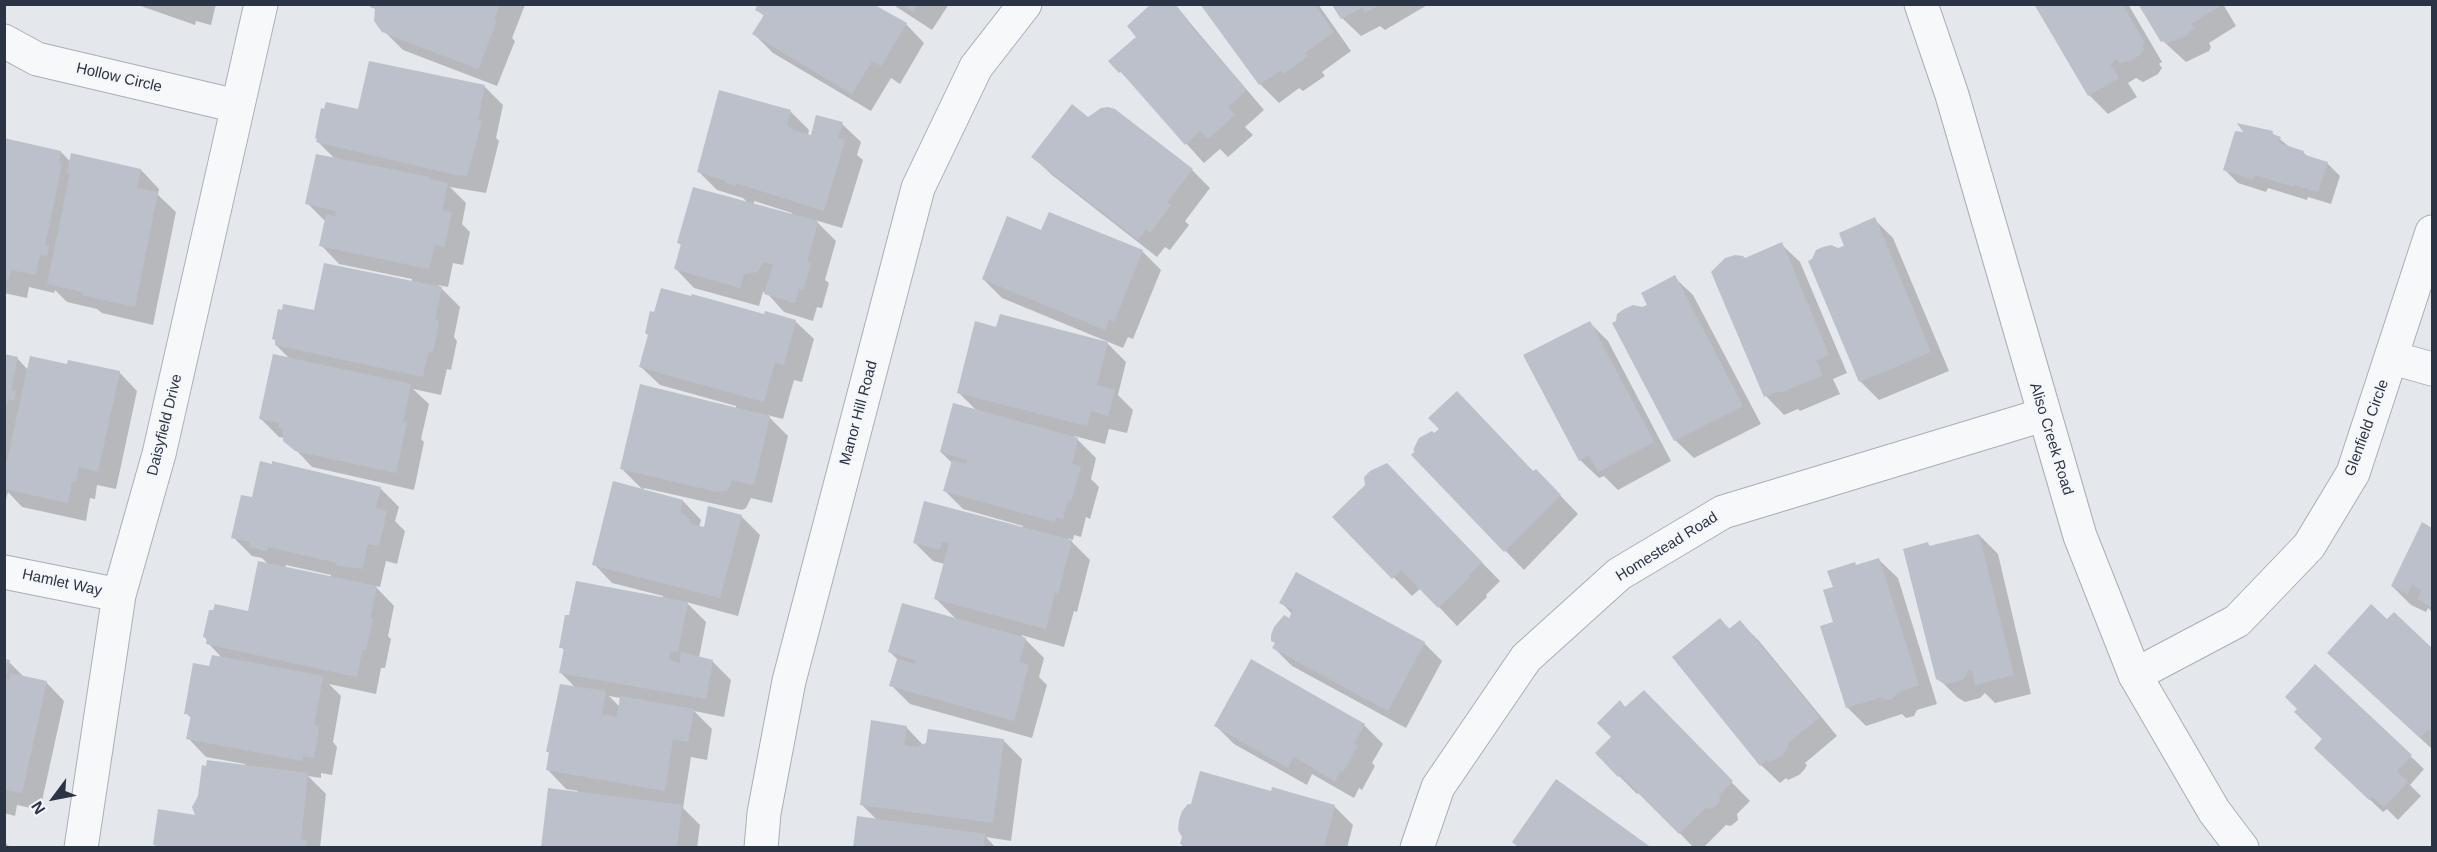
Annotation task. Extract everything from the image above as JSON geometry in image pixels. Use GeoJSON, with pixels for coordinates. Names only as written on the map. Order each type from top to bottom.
{"type":"FeatureCollection","features":[{"type":"Feature","properties":{"kind":"street","name":"Daisyfield Drive"},"geometry":{"type":"LineString","coordinates":[[81,848],[118,595],[159,454],[261,4]]}},
{"type":"Feature","properties":{"kind":"street","name":"Manor Hill Road"},"geometry":{"type":"LineString","coordinates":[[761,848],[764,813],[789,681],[918,188],[976,67],[1025,4]]}},
{"type":"Feature","properties":{"kind":"street","name":"Aliso Creek Road"},"geometry":{"type":"LineString","coordinates":[[1921,4],[1952,95],[2043,415],[2080,536],[2135,675],[2214,811],[2242,848]]}},
{"type":"Feature","properties":{"kind":"street","name":"Hollow Circle"},"geometry":{"type":"LineString","coordinates":[[4,41],[38,59],[237,106]]}},
{"type":"Feature","properties":{"kind":"street","name":"Glenfield Circle"},"geometry":{"type":"LineString","coordinates":[[2135,675],[2237,621],[2309,546],[2353,473],[2433,232]]}},
{"type":"Feature","properties":{"kind":"street"},"geometry":{"type":"LineString","coordinates":[[2392,358],[2433,369]]}},
{"type":"Feature","properties":{"kind":"street","name":"Homestead Road"},"geometry":{"type":"LineString","coordinates":[[1417,848],[1438,787],[1526,658],[1619,574],[1723,512],[2043,415]]}},
{"type":"Feature","properties":{"kind":"street","name":"Hamlet Way"},"geometry":{"type":"LineString","coordinates":[[4,572],[118,595]]}},
{"type":"Feature","properties":{"kind":"building"},"geometry":{"type":"Polygon","coordinates":[[[371,4],[500,4],[494,20],[497,21],[478,69],[382,32],[374,21],[375,9],[370,7],[371,4]]]}},
{"type":"Feature","properties":{"kind":"building"},"geometry":{"type":"Polygon","coordinates":[[[758,4],[873,4],[907,23],[881,66],[872,61],[852,94],[752,34],[764,15],[755,10],[758,4]]]}},
{"type":"Feature","properties":{"kind":"building"},"geometry":{"type":"Polygon","coordinates":[[[901,4],[918,4],[913,12],[901,4]]]}},
{"type":"Feature","properties":{"kind":"building"},"geometry":{"type":"Polygon","coordinates":[[[1151,4],[1175,4],[1189,21],[1188,23],[1247,90],[1228,107],[1235,115],[1208,139],[1200,131],[1185,145],[1121,72],[1119,73],[1108,61],[1136,37],[1127,26],[1151,4]]]}},
{"type":"Feature","properties":{"kind":"building"},"geometry":{"type":"Polygon","coordinates":[[[1200,4],[1314,4],[1334,32],[1305,53],[1308,56],[1283,74],[1281,70],[1259,85],[1200,4]]]}},
{"type":"Feature","properties":{"kind":"building"},"geometry":{"type":"Polygon","coordinates":[[[2034,4],[2122,4],[2145,43],[2142,45],[2144,49],[2140,55],[2130,61],[2120,63],[2117,59],[2110,64],[2119,78],[2088,96],[2034,4]]]}},
{"type":"Feature","properties":{"kind":"building"},"geometry":{"type":"Polygon","coordinates":[[[2138,4],[2217,4],[2219,7],[2191,24],[2194,27],[2186,36],[2166,44],[2164,41],[2161,42],[2138,4]]]}},
{"type":"Feature","properties":{"kind":"building"},"geometry":{"type":"Polygon","coordinates":[[[1332,5],[1379,5],[1365,13],[1362,7],[1341,19],[1332,5]]]}},
{"type":"Feature","properties":{"kind":"building"},"geometry":{"type":"Polygon","coordinates":[[[369,61],[485,85],[478,120],[482,121],[467,176],[316,142],[321,108],[324,109],[326,102],[358,109],[369,61]]]}},
{"type":"Feature","properties":{"kind":"building"},"geometry":{"type":"Polygon","coordinates":[[[719,90],[791,110],[787,125],[793,130],[811,135],[816,115],[843,122],[838,138],[845,140],[824,211],[736,183],[736,186],[726,183],[726,181],[697,172],[719,90]]]}},
{"type":"Feature","properties":{"kind":"building"},"geometry":{"type":"Polygon","coordinates":[[[1072,104],[1088,117],[1101,108],[1115,109],[1193,169],[1167,202],[1171,205],[1150,233],[1146,229],[1138,240],[1031,157],[1072,104]]]}},
{"type":"Feature","properties":{"kind":"building"},"geometry":{"type":"Polygon","coordinates":[[[2237,123],[2273,131],[2272,134],[2281,137],[2279,143],[2304,151],[2302,154],[2328,162],[2318,192],[2255,175],[2253,180],[2223,170],[2235,131],[2243,132],[2237,123]]]}},
{"type":"Feature","properties":{"kind":"building"},"geometry":{"type":"Polygon","coordinates":[[[4,138],[61,151],[59,163],[62,164],[45,246],[49,246],[47,256],[40,255],[36,275],[11,270],[9,280],[4,279],[4,138]]]}},
{"type":"Feature","properties":{"kind":"building"},"geometry":{"type":"Polygon","coordinates":[[[71,153],[141,169],[137,188],[158,192],[135,307],[47,284],[70,174],[67,173],[71,153]]]}},
{"type":"Feature","properties":{"kind":"building"},"geometry":{"type":"Polygon","coordinates":[[[316,154],[430,177],[429,179],[448,183],[442,210],[452,212],[444,247],[435,245],[429,269],[319,246],[326,214],[335,216],[336,211],[305,204],[316,154]]]}},
{"type":"Feature","properties":{"kind":"building"},"geometry":{"type":"Polygon","coordinates":[[[693,187],[818,221],[807,262],[811,263],[803,290],[799,289],[795,303],[764,294],[773,265],[764,262],[757,272],[744,274],[740,288],[674,269],[681,244],[677,243],[693,187]]]}},
{"type":"Feature","properties":{"kind":"building"},"geometry":{"type":"Polygon","coordinates":[[[1049,212],[1143,250],[1114,322],[1109,319],[1105,330],[982,279],[1007,216],[1041,230],[1049,212]]]}},
{"type":"Feature","properties":{"kind":"building"},"geometry":{"type":"Polygon","coordinates":[[[1875,217],[1931,352],[1859,382],[1808,261],[1812,259],[1816,250],[1823,247],[1844,246],[1839,233],[1875,217]]]}},
{"type":"Feature","properties":{"kind":"building"},"geometry":{"type":"Polygon","coordinates":[[[1782,242],[1829,355],[1816,360],[1823,375],[1780,393],[1778,391],[1764,397],[1711,272],[1725,258],[1735,255],[1745,258],[1782,242]]]}},
{"type":"Feature","properties":{"kind":"building"},"geometry":{"type":"Polygon","coordinates":[[[324,263],[442,287],[435,319],[439,321],[433,352],[428,352],[423,377],[275,345],[275,340],[272,339],[278,309],[282,310],[283,304],[314,310],[324,263]]]}},
{"type":"Feature","properties":{"kind":"building"},"geometry":{"type":"Polygon","coordinates":[[[1675,275],[1743,406],[1674,441],[1612,323],[1616,321],[1617,314],[1624,309],[1633,305],[1642,307],[1647,305],[1641,293],[1675,275]]]}},
{"type":"Feature","properties":{"kind":"building"},"geometry":{"type":"Polygon","coordinates":[[[661,288],[796,320],[784,365],[775,362],[764,402],[639,367],[648,335],[645,333],[650,311],[654,312],[661,288]]]}},
{"type":"Feature","properties":{"kind":"building"},"geometry":{"type":"Polygon","coordinates":[[[1000,314],[1108,342],[1097,385],[1115,390],[1108,416],[1091,411],[1087,426],[957,393],[975,321],[996,327],[1000,314]]]}},
{"type":"Feature","properties":{"kind":"building"},"geometry":{"type":"Polygon","coordinates":[[[1590,321],[1654,442],[1598,472],[1589,455],[1579,461],[1523,355],[1590,321]]]}},
{"type":"Feature","properties":{"kind":"building"},"geometry":{"type":"Polygon","coordinates":[[[4,354],[18,357],[11,390],[16,391],[14,401],[8,399],[5,410],[4,354]]]}},
{"type":"Feature","properties":{"kind":"building"},"geometry":{"type":"Polygon","coordinates":[[[273,354],[411,384],[403,422],[407,422],[396,473],[295,451],[283,441],[283,429],[278,428],[279,423],[259,419],[273,354]]]}},
{"type":"Feature","properties":{"kind":"building"},"geometry":{"type":"Polygon","coordinates":[[[30,356],[67,364],[68,360],[120,371],[98,472],[79,467],[76,482],[72,481],[68,503],[4,489],[4,475],[30,356]]]}},
{"type":"Feature","properties":{"kind":"building"},"geometry":{"type":"Polygon","coordinates":[[[640,384],[770,416],[754,485],[732,480],[728,490],[718,492],[620,469],[640,384]]]}},
{"type":"Feature","properties":{"kind":"building"},"geometry":{"type":"Polygon","coordinates":[[[1457,391],[1533,471],[1536,469],[1561,495],[1504,552],[1411,455],[1415,451],[1413,450],[1419,438],[1439,429],[1428,418],[1457,391]]]}},
{"type":"Feature","properties":{"kind":"building"},"geometry":{"type":"Polygon","coordinates":[[[953,403],[1078,438],[1072,464],[1081,467],[1063,519],[1056,517],[1055,522],[943,491],[952,460],[966,464],[967,460],[940,452],[953,403]]]}},
{"type":"Feature","properties":{"kind":"building"},"geometry":{"type":"Polygon","coordinates":[[[260,461],[272,464],[272,461],[381,487],[376,508],[387,511],[379,546],[368,544],[362,569],[336,565],[337,563],[268,547],[267,551],[249,547],[250,542],[231,538],[241,495],[252,497],[260,461]]]}},
{"type":"Feature","properties":{"kind":"building"},"geometry":{"type":"Polygon","coordinates":[[[1387,463],[1482,562],[1438,608],[1401,570],[1392,579],[1332,517],[1365,485],[1364,477],[1370,471],[1387,463]]]}},
{"type":"Feature","properties":{"kind":"building"},"geometry":{"type":"Polygon","coordinates":[[[613,481],[683,500],[680,513],[685,515],[692,524],[704,527],[708,506],[742,515],[720,598],[592,565],[613,481]]]}},
{"type":"Feature","properties":{"kind":"building"},"geometry":{"type":"Polygon","coordinates":[[[924,501],[1072,540],[1046,629],[934,599],[949,543],[942,541],[940,550],[913,543],[924,501]]]}},
{"type":"Feature","properties":{"kind":"building"},"geometry":{"type":"Polygon","coordinates":[[[2422,522],[2432,528],[2432,607],[2417,599],[2422,590],[2412,585],[2407,594],[2391,586],[2422,522]]]}},
{"type":"Feature","properties":{"kind":"building"},"geometry":{"type":"Polygon","coordinates":[[[1979,534],[2014,675],[1975,685],[1972,670],[1966,672],[1967,675],[1962,680],[1945,684],[1936,679],[1903,549],[1928,542],[1929,546],[1979,534]]]}},
{"type":"Feature","properties":{"kind":"building"},"geometry":{"type":"Polygon","coordinates":[[[1879,558],[1919,685],[1899,692],[1891,700],[1882,697],[1846,708],[1820,626],[1833,622],[1823,590],[1833,587],[1827,571],[1855,562],[1856,565],[1879,558]]]}},
{"type":"Feature","properties":{"kind":"building"},"geometry":{"type":"Polygon","coordinates":[[[258,561],[377,586],[370,618],[373,619],[366,650],[362,650],[357,677],[206,644],[207,638],[203,637],[209,610],[213,610],[215,604],[248,611],[258,561]]]}},
{"type":"Feature","properties":{"kind":"building"},"geometry":{"type":"Polygon","coordinates":[[[1296,572],[1425,642],[1388,711],[1272,648],[1275,643],[1271,641],[1274,627],[1284,615],[1289,618],[1293,610],[1279,603],[1296,572]]]}},
{"type":"Feature","properties":{"kind":"building"},"geometry":{"type":"Polygon","coordinates":[[[576,581],[688,602],[678,652],[670,651],[669,660],[680,663],[681,652],[713,660],[706,699],[559,673],[564,648],[559,648],[565,615],[569,615],[576,581]]]}},
{"type":"Feature","properties":{"kind":"building"},"geometry":{"type":"Polygon","coordinates":[[[902,603],[1026,638],[1019,662],[1029,665],[1014,721],[889,686],[897,659],[915,664],[916,660],[888,652],[902,603]]]}},
{"type":"Feature","properties":{"kind":"building"},"geometry":{"type":"Polygon","coordinates":[[[2371,604],[2387,619],[2394,612],[2432,648],[2432,731],[2428,729],[2420,738],[2327,653],[2371,604]]]}},
{"type":"Feature","properties":{"kind":"building"},"geometry":{"type":"Polygon","coordinates":[[[1720,618],[1729,629],[1740,620],[1820,717],[1787,744],[1789,745],[1786,751],[1780,757],[1768,762],[1767,760],[1760,766],[1672,657],[1720,618]]]}},
{"type":"Feature","properties":{"kind":"building"},"geometry":{"type":"Polygon","coordinates":[[[212,655],[323,676],[314,725],[319,727],[314,758],[303,756],[303,761],[186,739],[191,715],[184,714],[193,663],[209,666],[212,655]]]}},
{"type":"Feature","properties":{"kind":"building"},"geometry":{"type":"Polygon","coordinates":[[[4,659],[10,660],[6,678],[9,680],[10,673],[47,681],[22,793],[4,789],[4,659]]]}},
{"type":"Feature","properties":{"kind":"building"},"geometry":{"type":"Polygon","coordinates":[[[1251,659],[1365,724],[1354,744],[1358,746],[1335,781],[1294,757],[1288,768],[1214,726],[1251,659]]]}},
{"type":"Feature","properties":{"kind":"building"},"geometry":{"type":"Polygon","coordinates":[[[2315,664],[2412,755],[2397,771],[2408,782],[2384,807],[2373,797],[2369,800],[2314,748],[2322,739],[2294,712],[2297,709],[2285,697],[2315,664]]]}},
{"type":"Feature","properties":{"kind":"building"},"geometry":{"type":"Polygon","coordinates":[[[560,684],[606,691],[602,714],[617,717],[620,696],[694,709],[688,742],[673,739],[665,791],[546,770],[549,752],[546,752],[560,684]]]}},
{"type":"Feature","properties":{"kind":"building"},"geometry":{"type":"Polygon","coordinates":[[[1644,690],[1733,781],[1719,795],[1720,801],[1716,806],[1709,809],[1707,807],[1679,834],[1595,753],[1611,737],[1597,723],[1620,700],[1625,707],[1644,690]]]}},
{"type":"Feature","properties":{"kind":"building"},"geometry":{"type":"Polygon","coordinates":[[[871,720],[907,726],[904,745],[916,747],[926,743],[928,729],[1004,739],[993,823],[860,805],[871,720]]]}},
{"type":"Feature","properties":{"kind":"building"},"geometry":{"type":"Polygon","coordinates":[[[207,760],[308,773],[301,839],[307,840],[306,848],[172,848],[153,845],[158,809],[195,815],[192,807],[198,796],[202,765],[206,766],[207,760]]]}},
{"type":"Feature","properties":{"kind":"building"},"geometry":{"type":"Polygon","coordinates":[[[1200,771],[1271,791],[1272,787],[1335,805],[1324,848],[1191,848],[1180,844],[1182,837],[1178,830],[1179,820],[1182,811],[1188,804],[1191,804],[1200,771]]]}},
{"type":"Feature","properties":{"kind":"building"},"geometry":{"type":"Polygon","coordinates":[[[1556,779],[1652,848],[1519,848],[1512,842],[1556,779]]]}},
{"type":"Feature","properties":{"kind":"building"},"geometry":{"type":"Polygon","coordinates":[[[548,788],[682,805],[677,848],[541,848],[548,788]]]}},
{"type":"Feature","properties":{"kind":"building"},"geometry":{"type":"Polygon","coordinates":[[[857,816],[985,834],[983,848],[853,848],[857,816]]]}}]}
